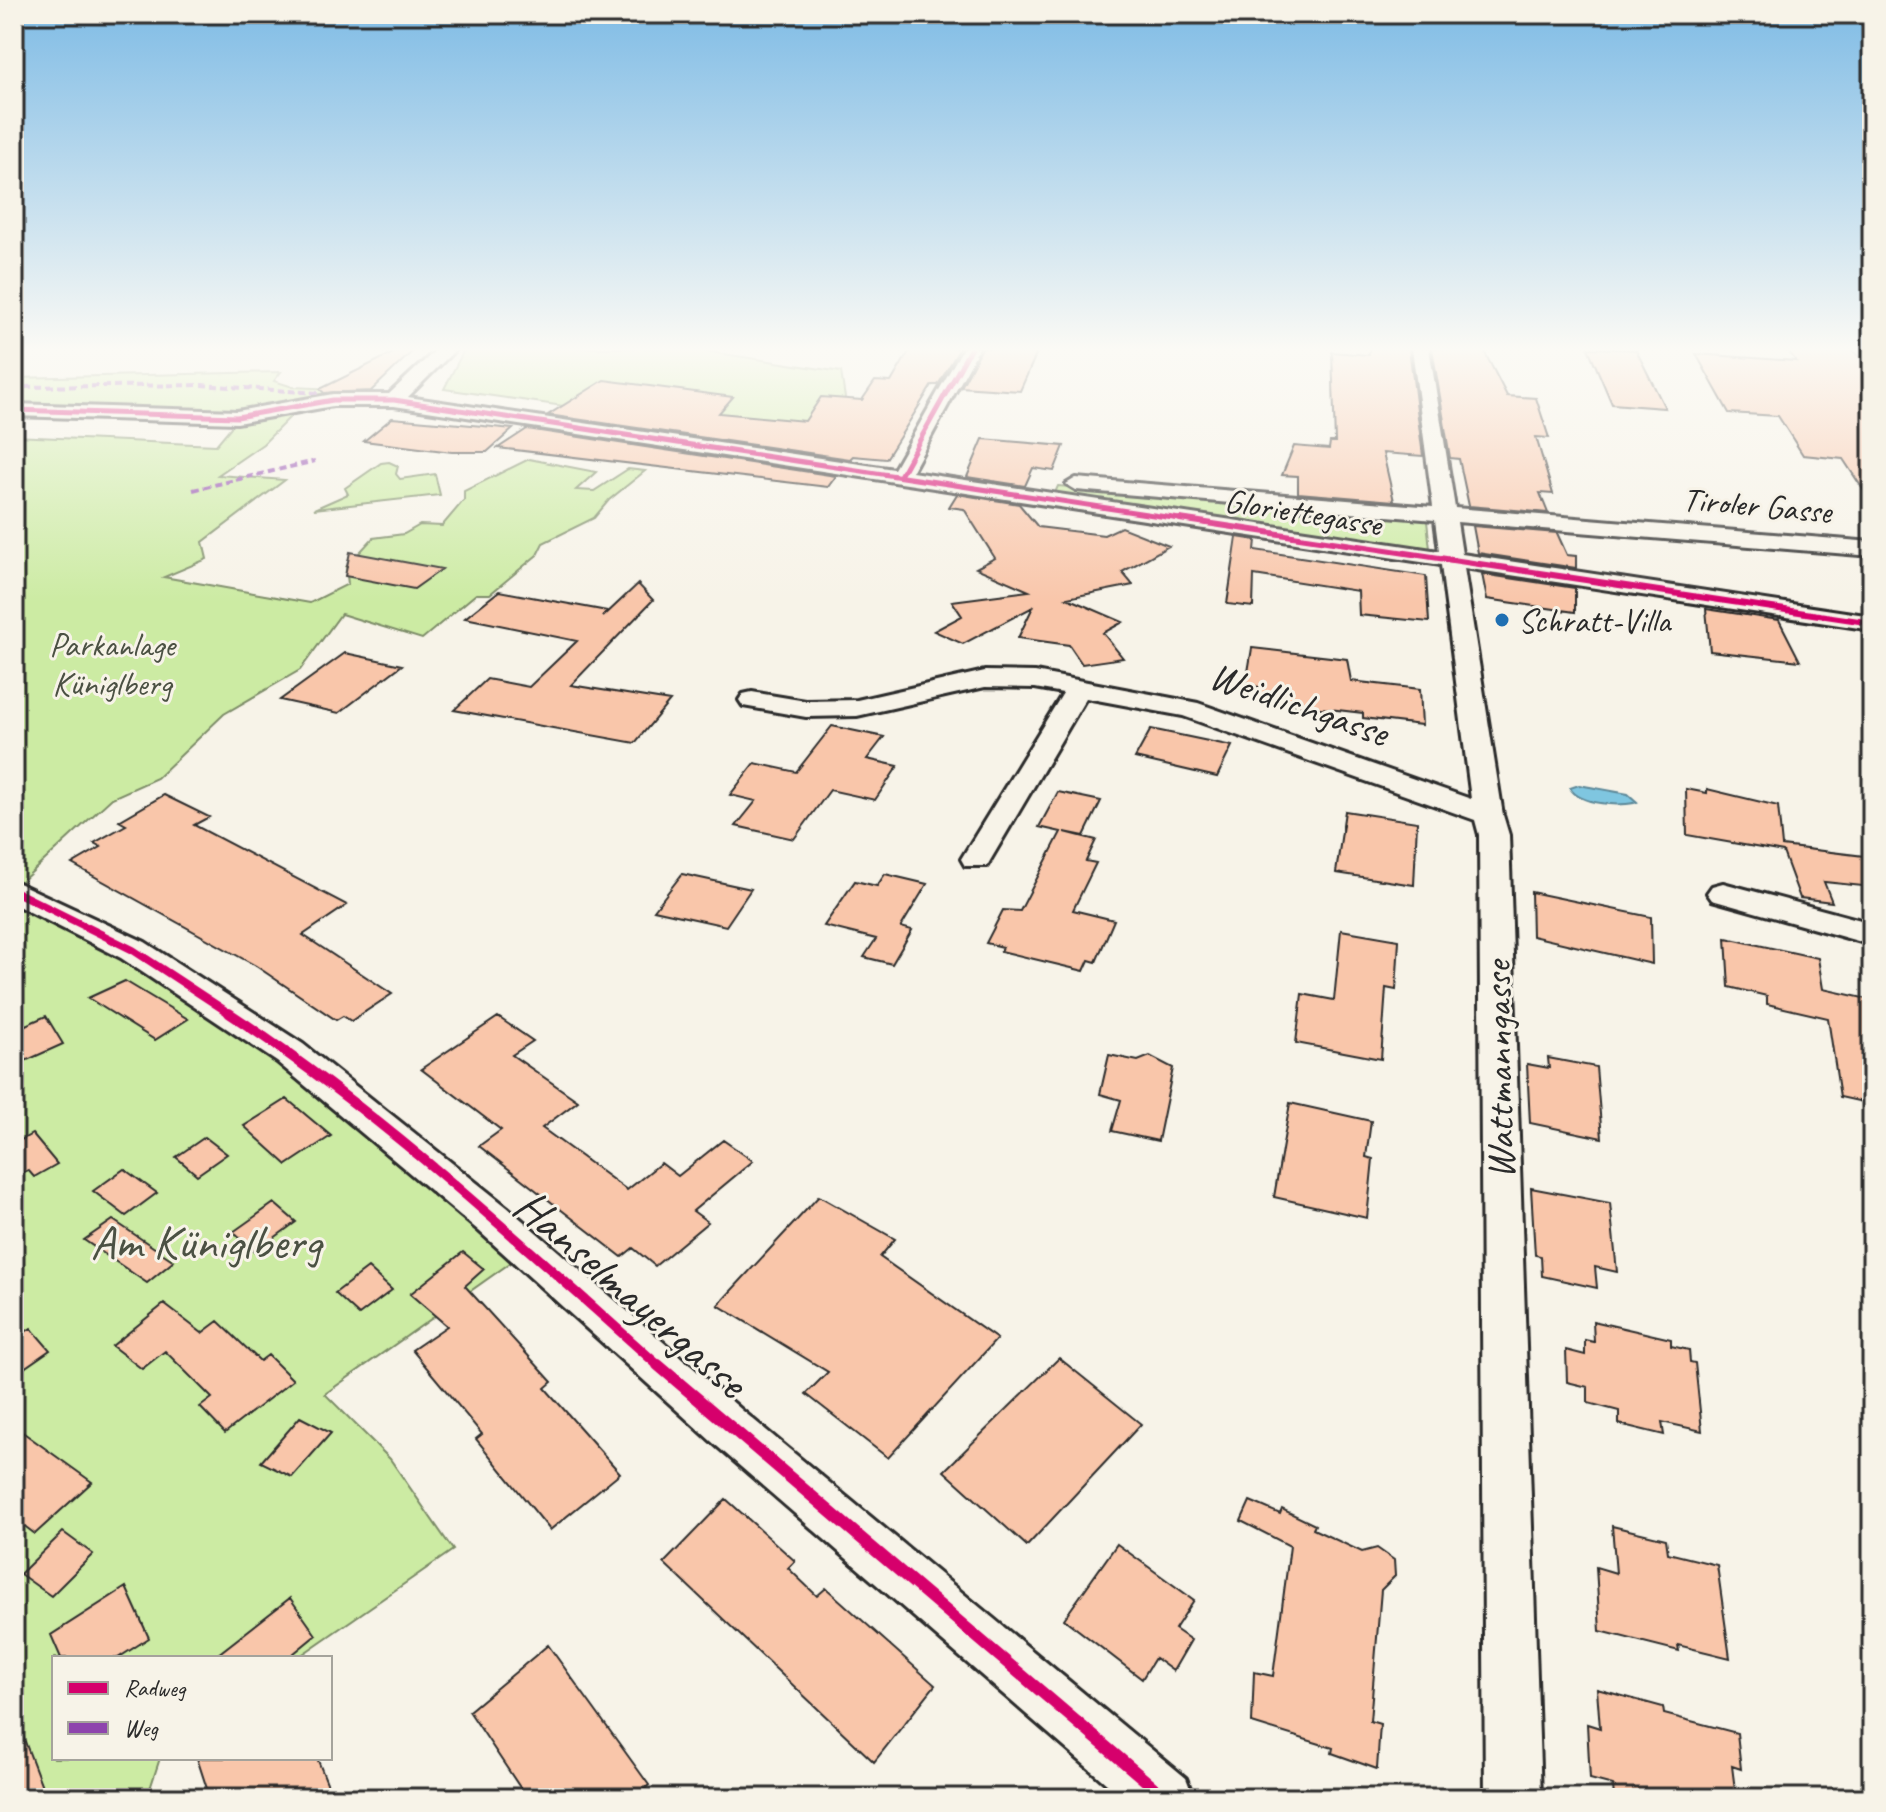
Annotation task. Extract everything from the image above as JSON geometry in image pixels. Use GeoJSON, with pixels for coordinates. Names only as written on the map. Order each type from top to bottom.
{"type":"FeatureCollection","features":[{"type":"Feature","properties":{"kind":"street","name":"Gloriettegasse"},"geometry":{"type":"LineString","coordinates":[[617,433],[901,474],[1045,490],[1445,513]]}},
{"type":"Feature","properties":{"kind":"street"},"geometry":{"type":"LineString","coordinates":[[901,474],[924,433]]}},
{"type":"Feature","properties":{"kind":"street","name":"Wattmanngasse"},"geometry":{"type":"LineString","coordinates":[[1433,433],[1488,815],[1494,835],[1513,1798]]}},
{"type":"Feature","properties":{"kind":"street","name":"Gloriettegasse"},"geometry":{"type":"LineString","coordinates":[[1045,490],[1452,561],[1872,623]]}},
{"type":"Feature","properties":{"kind":"street","name":"Tiroler Gasse"},"geometry":{"type":"LineString","coordinates":[[1445,513],[1872,549]]}},
{"type":"Feature","properties":{"kind":"street","name":"Weidlichgasse"},"geometry":{"type":"LineString","coordinates":[[752,700],[806,709],[857,708],[985,679],[1035,680],[1189,709],[1488,815]]}},
{"type":"Feature","properties":{"kind":"street"},"geometry":{"type":"LineString","coordinates":[[976,859],[1079,688]]}},
{"type":"Feature","properties":{"kind":"street","name":"Hanselmayergasse"},"geometry":{"type":"LineString","coordinates":[[14,891],[133,950],[290,1053],[493,1219],[727,1426],[1166,1798]]}},
{"type":"Feature","properties":{"kind":"street"},"geometry":{"type":"LineString","coordinates":[[1723,893],[1872,934]]}},
{"type":"Feature","properties":{"kind":"green space","name":"Parkanlage Küniglberg"},"geometry":{"type":"Polygon","coordinates":[[[226,433],[274,433],[218,475],[285,480],[203,542],[207,559],[164,577],[310,603],[348,584],[346,567],[373,538],[404,534],[420,525],[442,526],[464,500],[464,491],[529,459],[596,472],[576,490],[594,491],[628,469],[645,471],[609,500],[594,518],[543,543],[537,555],[490,594],[476,594],[422,639],[341,614],[300,670],[224,714],[157,778],[112,798],[21,882],[14,879],[14,436],[216,445],[226,433]]]}},
{"type":"Feature","properties":{"kind":"green space"},"geometry":{"type":"Polygon","coordinates":[[[801,433],[850,433],[851,437],[801,433]]]}},
{"type":"Feature","properties":{"kind":"green space"},"geometry":{"type":"Polygon","coordinates":[[[381,463],[398,466],[396,474],[400,479],[435,474],[440,495],[314,509],[348,494],[345,488],[381,463]]]}},
{"type":"Feature","properties":{"kind":"green space"},"geometry":{"type":"Polygon","coordinates":[[[1058,486],[1416,516],[1427,521],[1430,549],[1421,551],[1054,495],[1058,486]]]}},
{"type":"Feature","properties":{"kind":"green space","name":"Am Küniglberg"},"geometry":{"type":"Polygon","coordinates":[[[14,896],[128,953],[286,1055],[520,1256],[325,1394],[390,1459],[453,1550],[300,1656],[52,1656],[52,1760],[159,1760],[147,1798],[14,1798],[14,896]]]}},
{"type":"Feature","properties":{"kind":"water"},"geometry":{"type":"Polygon","coordinates":[[[1579,785],[1628,794],[1637,802],[1612,804],[1591,801],[1575,794],[1570,788],[1579,785]]]}},
{"type":"Feature","properties":{"kind":"building"},"geometry":{"type":"Polygon","coordinates":[[[374,433],[509,433],[487,452],[452,452],[364,441],[374,433]]]}},
{"type":"Feature","properties":{"kind":"building"},"geometry":{"type":"Polygon","coordinates":[[[522,433],[550,433],[836,476],[828,487],[498,448],[522,433]]]}},
{"type":"Feature","properties":{"kind":"building"},"geometry":{"type":"Polygon","coordinates":[[[669,433],[902,433],[886,459],[853,456],[850,459],[669,433]]]}},
{"type":"Feature","properties":{"kind":"building"},"geometry":{"type":"Polygon","coordinates":[[[1335,433],[1420,433],[1423,456],[1383,453],[1394,501],[1298,493],[1298,476],[1282,475],[1294,446],[1329,449],[1330,442],[1335,442],[1335,433]]]}},
{"type":"Feature","properties":{"kind":"building"},"geometry":{"type":"Polygon","coordinates":[[[1446,433],[1547,433],[1549,438],[1536,437],[1553,494],[1540,493],[1548,513],[1469,506],[1459,459],[1450,458],[1446,433]]]}},
{"type":"Feature","properties":{"kind":"building"},"geometry":{"type":"Polygon","coordinates":[[[1789,433],[1872,433],[1872,503],[1843,459],[1803,455],[1789,433]]]}},
{"type":"Feature","properties":{"kind":"building"},"geometry":{"type":"Polygon","coordinates":[[[983,439],[1064,446],[1054,471],[1033,468],[1025,486],[967,477],[983,439]]]}},
{"type":"Feature","properties":{"kind":"building"},"geometry":{"type":"Polygon","coordinates":[[[957,494],[1019,504],[1038,527],[1104,535],[1121,527],[1169,546],[1122,572],[1133,585],[1067,598],[1123,622],[1103,633],[1123,658],[1082,664],[1069,645],[1018,638],[1033,607],[963,644],[934,631],[962,616],[952,601],[1029,591],[976,568],[995,558],[964,509],[949,507],[957,494]]]}},
{"type":"Feature","properties":{"kind":"building"},"geometry":{"type":"Polygon","coordinates":[[[1473,526],[1557,533],[1567,555],[1576,556],[1576,568],[1478,553],[1473,526]]]}},
{"type":"Feature","properties":{"kind":"building"},"geometry":{"type":"Polygon","coordinates":[[[1237,537],[1256,540],[1255,550],[1426,576],[1429,622],[1359,615],[1358,591],[1254,575],[1253,607],[1227,604],[1237,537]]]}},
{"type":"Feature","properties":{"kind":"building"},"geometry":{"type":"Polygon","coordinates":[[[350,552],[442,569],[414,589],[345,576],[350,552]]]}},
{"type":"Feature","properties":{"kind":"building"},"geometry":{"type":"Polygon","coordinates":[[[1482,574],[1575,588],[1575,612],[1487,599],[1482,574]]]}},
{"type":"Feature","properties":{"kind":"building"},"geometry":{"type":"Polygon","coordinates":[[[638,584],[653,600],[571,685],[670,701],[635,743],[454,710],[487,679],[529,687],[577,641],[465,618],[499,591],[607,611],[603,617],[638,584]]]}},
{"type":"Feature","properties":{"kind":"building"},"geometry":{"type":"Polygon","coordinates":[[[1706,609],[1779,620],[1800,661],[1710,651],[1706,609]]]}},
{"type":"Feature","properties":{"kind":"building"},"geometry":{"type":"Polygon","coordinates":[[[1252,648],[1347,659],[1351,681],[1420,689],[1422,725],[1363,718],[1363,713],[1259,701],[1259,687],[1246,684],[1252,648]]]}},
{"type":"Feature","properties":{"kind":"building"},"geometry":{"type":"Polygon","coordinates":[[[345,653],[402,665],[339,713],[280,700],[345,653]]]}},
{"type":"Feature","properties":{"kind":"building"},"geometry":{"type":"Polygon","coordinates":[[[832,726],[884,737],[867,759],[898,766],[875,800],[830,790],[794,839],[736,826],[756,801],[730,795],[755,763],[796,772],[832,726]]]}},
{"type":"Feature","properties":{"kind":"building"},"geometry":{"type":"Polygon","coordinates":[[[1151,729],[1232,746],[1217,777],[1135,758],[1151,729]]]}},
{"type":"Feature","properties":{"kind":"building"},"geometry":{"type":"Polygon","coordinates":[[[1686,789],[1707,793],[1707,789],[1778,806],[1782,846],[1872,857],[1872,887],[1824,882],[1832,902],[1800,898],[1783,852],[1687,835],[1686,789]]]}},
{"type":"Feature","properties":{"kind":"building"},"geometry":{"type":"Polygon","coordinates":[[[1058,792],[1101,801],[1084,836],[1065,832],[1096,840],[1086,861],[1096,863],[1073,910],[1114,920],[1096,962],[1089,960],[1084,971],[1001,951],[1003,947],[986,943],[1003,910],[1020,911],[1061,832],[1039,827],[1058,792]]]}},
{"type":"Feature","properties":{"kind":"building"},"geometry":{"type":"Polygon","coordinates":[[[164,795],[209,817],[194,825],[347,905],[303,935],[392,994],[351,1021],[343,1016],[336,1020],[256,966],[72,864],[101,847],[94,843],[126,825],[119,821],[164,795]]]}},
{"type":"Feature","properties":{"kind":"building"},"geometry":{"type":"Polygon","coordinates":[[[1345,811],[1417,822],[1414,885],[1336,873],[1345,811]]]}},
{"type":"Feature","properties":{"kind":"building"},"geometry":{"type":"Polygon","coordinates":[[[682,874],[751,889],[726,926],[654,910],[682,874]]]}},
{"type":"Feature","properties":{"kind":"building"},"geometry":{"type":"Polygon","coordinates":[[[885,874],[927,884],[901,927],[912,930],[892,964],[864,957],[876,939],[824,926],[855,881],[877,886],[885,874]]]}},
{"type":"Feature","properties":{"kind":"building"},"geometry":{"type":"Polygon","coordinates":[[[1531,892],[1651,917],[1652,964],[1532,936],[1531,892]]]}},
{"type":"Feature","properties":{"kind":"building"},"geometry":{"type":"Polygon","coordinates":[[[1341,930],[1399,940],[1396,990],[1386,988],[1381,1059],[1296,1043],[1302,994],[1334,1000],[1341,930]]]}},
{"type":"Feature","properties":{"kind":"building"},"geometry":{"type":"Polygon","coordinates":[[[1726,938],[1818,958],[1823,989],[1868,999],[1872,1018],[1872,1104],[1840,1097],[1828,1018],[1767,1004],[1767,996],[1729,987],[1726,938]]]}},
{"type":"Feature","properties":{"kind":"building"},"geometry":{"type":"Polygon","coordinates":[[[125,981],[188,1019],[155,1040],[88,998],[125,981]]]}},
{"type":"Feature","properties":{"kind":"building"},"geometry":{"type":"Polygon","coordinates":[[[46,1016],[63,1044],[14,1066],[14,1030],[46,1016]]]}},
{"type":"Feature","properties":{"kind":"building"},"geometry":{"type":"Polygon","coordinates":[[[498,1017],[533,1041],[512,1055],[578,1101],[542,1128],[627,1190],[661,1163],[678,1176],[723,1140],[753,1161],[693,1211],[708,1222],[655,1266],[633,1248],[622,1257],[479,1146],[501,1130],[421,1069],[498,1017]]]}},
{"type":"Feature","properties":{"kind":"building"},"geometry":{"type":"Polygon","coordinates":[[[1109,1055],[1138,1061],[1150,1056],[1173,1068],[1158,1141],[1112,1131],[1121,1100],[1100,1094],[1109,1055]]]}},
{"type":"Feature","properties":{"kind":"building"},"geometry":{"type":"Polygon","coordinates":[[[1548,1058],[1596,1067],[1602,1138],[1530,1123],[1527,1064],[1549,1068],[1548,1058]]]}},
{"type":"Feature","properties":{"kind":"building"},"geometry":{"type":"Polygon","coordinates":[[[287,1099],[331,1136],[287,1165],[244,1126],[287,1099]]]}},
{"type":"Feature","properties":{"kind":"building"},"geometry":{"type":"Polygon","coordinates":[[[1290,1103],[1371,1121],[1366,1157],[1373,1159],[1367,1218],[1274,1197],[1290,1103]]]}},
{"type":"Feature","properties":{"kind":"building"},"geometry":{"type":"Polygon","coordinates":[[[32,1134],[57,1164],[34,1177],[28,1170],[14,1177],[14,1144],[32,1134]]]}},
{"type":"Feature","properties":{"kind":"building"},"geometry":{"type":"Polygon","coordinates":[[[205,1137],[227,1154],[197,1175],[176,1157],[205,1137]]]}},
{"type":"Feature","properties":{"kind":"building"},"geometry":{"type":"Polygon","coordinates":[[[124,1169],[157,1193],[126,1216],[93,1191],[124,1169]]]}},
{"type":"Feature","properties":{"kind":"building"},"geometry":{"type":"Polygon","coordinates":[[[1531,1188],[1610,1203],[1617,1272],[1595,1267],[1597,1288],[1542,1276],[1541,1256],[1535,1255],[1531,1188]]]}},
{"type":"Feature","properties":{"kind":"building"},"geometry":{"type":"Polygon","coordinates":[[[819,1196],[895,1239],[880,1257],[997,1339],[888,1458],[806,1394],[828,1372],[718,1305],[819,1196]]]}},
{"type":"Feature","properties":{"kind":"building"},"geometry":{"type":"Polygon","coordinates":[[[274,1203],[296,1222],[255,1252],[233,1232],[274,1203]]]}},
{"type":"Feature","properties":{"kind":"building"},"geometry":{"type":"Polygon","coordinates":[[[113,1220],[174,1261],[147,1283],[84,1240],[113,1220]]]}},
{"type":"Feature","properties":{"kind":"building"},"geometry":{"type":"Polygon","coordinates":[[[463,1252],[484,1269],[465,1286],[552,1382],[545,1388],[620,1473],[550,1530],[476,1439],[482,1434],[412,1350],[447,1326],[410,1294],[463,1252]]]}},
{"type":"Feature","properties":{"kind":"building"},"geometry":{"type":"Polygon","coordinates":[[[368,1268],[392,1290],[359,1315],[335,1293],[368,1268]]]}},
{"type":"Feature","properties":{"kind":"building"},"geometry":{"type":"Polygon","coordinates":[[[164,1304],[202,1333],[218,1321],[260,1361],[268,1355],[293,1380],[225,1433],[200,1407],[212,1398],[165,1351],[142,1369],[112,1346],[164,1304]]]}},
{"type":"Feature","properties":{"kind":"building"},"geometry":{"type":"Polygon","coordinates":[[[1593,1321],[1671,1339],[1671,1346],[1689,1350],[1690,1362],[1695,1363],[1702,1431],[1662,1422],[1664,1435],[1619,1424],[1619,1411],[1588,1403],[1588,1387],[1567,1382],[1566,1350],[1585,1355],[1585,1340],[1594,1342],[1593,1321]]]}},
{"type":"Feature","properties":{"kind":"building"},"geometry":{"type":"Polygon","coordinates":[[[31,1328],[50,1350],[14,1375],[14,1340],[31,1328]]]}},
{"type":"Feature","properties":{"kind":"building"},"geometry":{"type":"Polygon","coordinates":[[[1059,1358],[1141,1424],[1027,1546],[944,1471],[1059,1358]]]}},
{"type":"Feature","properties":{"kind":"building"},"geometry":{"type":"Polygon","coordinates":[[[300,1417],[331,1433],[292,1477],[261,1462],[300,1417]]]}},
{"type":"Feature","properties":{"kind":"building"},"geometry":{"type":"Polygon","coordinates":[[[14,1426],[92,1482],[35,1534],[14,1518],[14,1426]]]}},
{"type":"Feature","properties":{"kind":"building"},"geometry":{"type":"Polygon","coordinates":[[[726,1499],[795,1561],[788,1568],[817,1596],[826,1588],[935,1685],[874,1762],[664,1563],[726,1499]]]}},
{"type":"Feature","properties":{"kind":"building"},"geometry":{"type":"Polygon","coordinates":[[[1250,1501],[1280,1514],[1282,1509],[1315,1525],[1313,1529],[1362,1552],[1377,1548],[1394,1560],[1395,1576],[1381,1590],[1370,1721],[1380,1724],[1377,1769],[1332,1753],[1333,1748],[1252,1723],[1254,1672],[1273,1676],[1290,1546],[1241,1521],[1250,1501]]]}},
{"type":"Feature","properties":{"kind":"building"},"geometry":{"type":"Polygon","coordinates":[[[1612,1526],[1666,1539],[1668,1553],[1717,1565],[1730,1658],[1678,1645],[1679,1651],[1600,1631],[1596,1567],[1616,1573],[1612,1526]]]}},
{"type":"Feature","properties":{"kind":"building"},"geometry":{"type":"Polygon","coordinates":[[[63,1532],[93,1554],[51,1596],[20,1574],[63,1532]]]}},
{"type":"Feature","properties":{"kind":"building"},"geometry":{"type":"Polygon","coordinates":[[[1117,1544],[1194,1600],[1175,1629],[1191,1640],[1173,1671],[1155,1658],[1142,1679],[1064,1619],[1117,1544]]]}},
{"type":"Feature","properties":{"kind":"building"},"geometry":{"type":"Polygon","coordinates":[[[126,1587],[149,1638],[121,1656],[60,1656],[51,1635],[126,1587]]]}},
{"type":"Feature","properties":{"kind":"building"},"geometry":{"type":"Polygon","coordinates":[[[290,1598],[316,1635],[290,1656],[216,1656],[290,1598]]]}},
{"type":"Feature","properties":{"kind":"building"},"geometry":{"type":"Polygon","coordinates":[[[548,1645],[649,1785],[635,1798],[527,1798],[469,1711],[548,1645]]]}},
{"type":"Feature","properties":{"kind":"building"},"geometry":{"type":"Polygon","coordinates":[[[1597,1689],[1663,1707],[1664,1714],[1737,1733],[1741,1769],[1732,1766],[1736,1798],[1614,1798],[1613,1785],[1590,1779],[1587,1724],[1600,1728],[1597,1689]]]}},
{"type":"Feature","properties":{"kind":"building"},"geometry":{"type":"Polygon","coordinates":[[[16,1718],[43,1789],[31,1798],[14,1798],[16,1718]]]}},
{"type":"Feature","properties":{"kind":"building"},"geometry":{"type":"Polygon","coordinates":[[[198,1760],[318,1760],[333,1798],[210,1798],[198,1760]]]}},
{"type":"Feature","properties":{"kind":"marked path"},"geometry":{"type":"LineString","coordinates":[[193,490],[315,461]]}},
{"type":"Feature","properties":{"kind":"cycle path"},"geometry":{"type":"LineString","coordinates":[[610,433],[1872,623]]}},
{"type":"Feature","properties":{"kind":"cycle path"},"geometry":{"type":"LineString","coordinates":[[901,474],[924,433]]}},
{"type":"Feature","properties":{"kind":"cycle path"},"geometry":{"type":"LineString","coordinates":[[14,891],[133,950],[290,1053],[493,1219],[727,1426],[1166,1798]]}},
{"type":"Feature","properties":{"kind":"place","name":"Schratt-Villa"},"geometry":{"type":"Point","coordinates":[1502,620]}}]}
